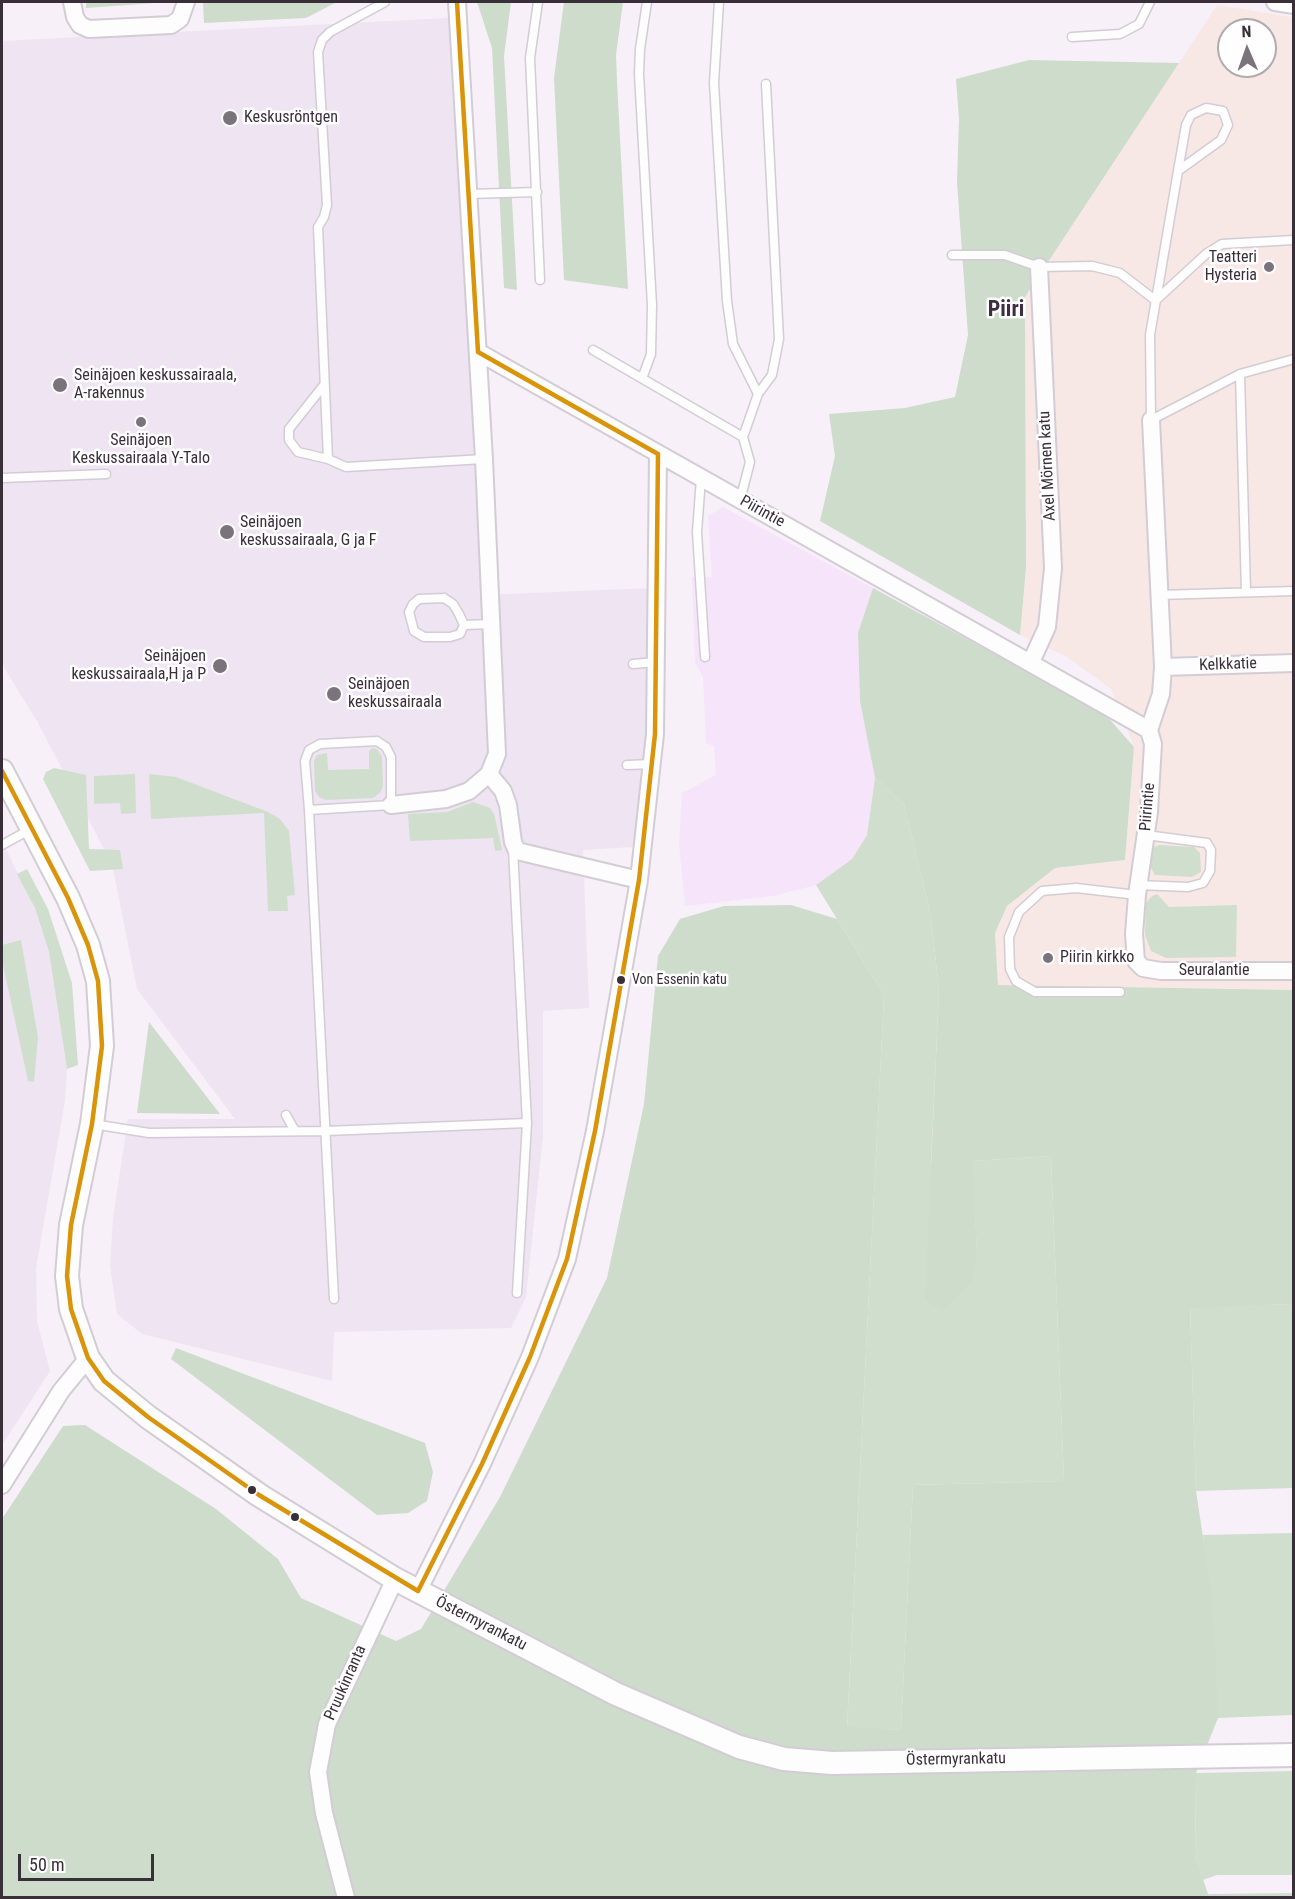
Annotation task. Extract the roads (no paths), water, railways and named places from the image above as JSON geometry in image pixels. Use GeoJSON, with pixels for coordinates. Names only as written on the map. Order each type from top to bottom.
{"type":"FeatureCollection","features":[{"type":"Feature","properties":{"kind":"street"},"geometry":{"type":"LineString","coordinates":[[72,2],[75,17],[80,25],[89,29],[171,25],[180,19],[186,2]]}},
{"type":"Feature","properties":{"kind":"street"},"geometry":{"type":"LineString","coordinates":[[391,805],[446,799],[468,791],[489,774],[497,754],[484,459],[457,2]]}},
{"type":"Feature","properties":{"kind":"street"},"geometry":{"type":"LineString","coordinates":[[1275,2],[1293,5]]}},
{"type":"Feature","properties":{"kind":"street","name":"Axel Mörnen katu"},"geometry":{"type":"LineString","coordinates":[[1032,662],[1047,627],[1053,568],[1040,267]]}},
{"type":"Feature","properties":{"kind":"street","name":"Piirintie"},"geometry":{"type":"LineString","coordinates":[[478,352],[1032,662],[1149,730],[1153,744],[1146,835],[1137,890],[1134,934],[1136,961]]}},
{"type":"Feature","properties":{"kind":"street"},"geometry":{"type":"LineString","coordinates":[[1149,730],[1161,694],[1163,667],[1150,420]]}},
{"type":"Feature","properties":{"kind":"street"},"geometry":{"type":"LineString","coordinates":[[418,1591],[483,1464],[530,1357],[567,1259],[595,1131],[639,880],[652,764],[656,663],[658,454]]}},
{"type":"Feature","properties":{"kind":"street","name":"Kelkkatie"},"geometry":{"type":"LineString","coordinates":[[1163,667],[1293,663]]}},
{"type":"Feature","properties":{"kind":"street","name":"Östermyrankatu"},"geometry":{"type":"LineString","coordinates":[[2,771],[68,898],[88,945],[98,981],[102,1046],[92,1124],[72,1225],[67,1276],[71,1310],[88,1358],[104,1382],[148,1417],[259,1495],[395,1579],[616,1694],[739,1746],[784,1759],[832,1762],[1293,1755]]}},
{"type":"Feature","properties":{"kind":"street"},"geometry":{"type":"LineString","coordinates":[[489,774],[506,798],[513,842],[517,851],[527,856],[639,880]]}},
{"type":"Feature","properties":{"kind":"street","name":"Seuralantie"},"geometry":{"type":"LineString","coordinates":[[1136,961],[1143,968],[1161,971],[1293,971]]}},
{"type":"Feature","properties":{"kind":"street"},"geometry":{"type":"LineString","coordinates":[[2,1485],[61,1391],[88,1358]]}},
{"type":"Feature","properties":{"kind":"street","name":"Pruukinranta"},"geometry":{"type":"LineString","coordinates":[[346,1898],[324,1813],[318,1772],[327,1724],[395,1579]]}},
{"type":"Feature","properties":{"kind":"lane"},"geometry":{"type":"LineString","coordinates":[[328,459],[318,227],[327,205],[318,52],[322,40],[330,32],[385,2]]}},
{"type":"Feature","properties":{"kind":"lane"},"geometry":{"type":"LineString","coordinates":[[538,2],[530,58],[540,280]]}},
{"type":"Feature","properties":{"kind":"lane"},"geometry":{"type":"LineString","coordinates":[[643,376],[651,354],[652,305],[639,74],[647,2]]}},
{"type":"Feature","properties":{"kind":"lane"},"geometry":{"type":"LineString","coordinates":[[718,2],[714,83],[727,301],[733,344],[758,394]]}},
{"type":"Feature","properties":{"kind":"lane"},"geometry":{"type":"LineString","coordinates":[[1071,37],[1120,34],[1140,24],[1150,2]]}},
{"type":"Feature","properties":{"kind":"lane"},"geometry":{"type":"LineString","coordinates":[[738,499],[750,462],[743,437],[758,394],[772,375],[779,339],[766,84]]}},
{"type":"Feature","properties":{"kind":"lane"},"geometry":{"type":"LineString","coordinates":[[1178,171],[1221,140],[1228,125],[1223,111],[1206,108],[1191,115],[1186,125],[1155,300],[1150,335],[1150,420],[1240,374],[1293,359]]}},
{"type":"Feature","properties":{"kind":"lane"},"geometry":{"type":"LineString","coordinates":[[469,194],[537,192]]}},
{"type":"Feature","properties":{"kind":"lane"},"geometry":{"type":"LineString","coordinates":[[1155,300],[1206,254],[1222,244],[1293,240]]}},
{"type":"Feature","properties":{"kind":"lane"},"geometry":{"type":"LineString","coordinates":[[952,255],[1005,255],[1040,267],[1092,266],[1120,273],[1155,300]]}},
{"type":"Feature","properties":{"kind":"lane"},"geometry":{"type":"LineString","coordinates":[[593,350],[643,376],[743,437]]}},
{"type":"Feature","properties":{"kind":"lane"},"geometry":{"type":"LineString","coordinates":[[1240,374],[1246,592]]}},
{"type":"Feature","properties":{"kind":"lane"},"geometry":{"type":"LineString","coordinates":[[324,385],[289,429],[289,440],[297,452],[328,459],[346,467],[484,459]]}},
{"type":"Feature","properties":{"kind":"lane"},"geometry":{"type":"LineString","coordinates":[[2,478],[106,474]]}},
{"type":"Feature","properties":{"kind":"lane"},"geometry":{"type":"LineString","coordinates":[[701,478],[697,532],[705,657]]}},
{"type":"Feature","properties":{"kind":"lane"},"geometry":{"type":"LineString","coordinates":[[1159,595],[1293,591]]}},
{"type":"Feature","properties":{"kind":"lane"},"geometry":{"type":"LineString","coordinates":[[444,598],[453,604],[464,625],[460,634],[450,637],[424,637],[414,631],[409,612],[419,599],[444,598]]}},
{"type":"Feature","properties":{"kind":"lane"},"geometry":{"type":"LineString","coordinates":[[464,625],[492,624]]}},
{"type":"Feature","properties":{"kind":"lane"},"geometry":{"type":"LineString","coordinates":[[633,664],[656,663]]}},
{"type":"Feature","properties":{"kind":"lane"},"geometry":{"type":"LineString","coordinates":[[309,810],[391,805],[391,757],[386,747],[377,741],[320,744],[309,750],[306,761],[334,1299]]}},
{"type":"Feature","properties":{"kind":"lane"},"geometry":{"type":"LineString","coordinates":[[627,765],[652,764]]}},
{"type":"Feature","properties":{"kind":"lane"},"geometry":{"type":"LineString","coordinates":[[2,845],[32,829]]}},
{"type":"Feature","properties":{"kind":"lane"},"geometry":{"type":"LineString","coordinates":[[1120,992],[1035,992],[1016,981],[1010,969],[1009,937],[1019,912],[1042,891],[1076,888],[1137,890],[1188,887],[1203,883],[1210,871],[1211,850],[1207,843],[1146,835]]}},
{"type":"Feature","properties":{"kind":"lane"},"geometry":{"type":"LineString","coordinates":[[513,842],[527,1123],[517,1293]]}},
{"type":"Feature","properties":{"kind":"lane"},"geometry":{"type":"LineString","coordinates":[[286,1115],[295,1131]]}},
{"type":"Feature","properties":{"kind":"lane"},"geometry":{"type":"LineString","coordinates":[[92,1124],[149,1133],[326,1131],[527,1123]]}},
{"type":"Feature","properties":{"kind":"place","name":"Keskusröntgen"},"geometry":{"type":"Point","coordinates":[230,118]}},
{"type":"Feature","properties":{"kind":"place","name":"Teatteri Hysteria"},"geometry":{"type":"Point","coordinates":[1269,267]}},
{"type":"Feature","properties":{"kind":"place","name":"Seinäjoen keskussairaala, A-rakennus"},"geometry":{"type":"Point","coordinates":[60,385]}},
{"type":"Feature","properties":{"kind":"place","name":"Seinäjoen Keskussairaala Y-Talo"},"geometry":{"type":"Point","coordinates":[141,422]}},
{"type":"Feature","properties":{"kind":"place","name":"Seinäjoen keskussairaala, G ja F"},"geometry":{"type":"Point","coordinates":[227,532]}},
{"type":"Feature","properties":{"kind":"place","name":"Seinäjoen keskussairaala,H ja P"},"geometry":{"type":"Point","coordinates":[220,666]}},
{"type":"Feature","properties":{"kind":"place","name":"Seinäjoen keskussairaala"},"geometry":{"type":"Point","coordinates":[334,694]}},
{"type":"Feature","properties":{"kind":"place","name":"Piirin kirkko"},"geometry":{"type":"Point","coordinates":[1048,958]}},
{"type":"Feature","properties":{"kind":"place","name":"Von Essenin katu"},"geometry":{"type":"Point","coordinates":[621,980]}},
{"type":"Feature","properties":{"kind":"district","name":"Piiri"},"geometry":{"type":"Point","coordinates":[1006,310]}}]}
